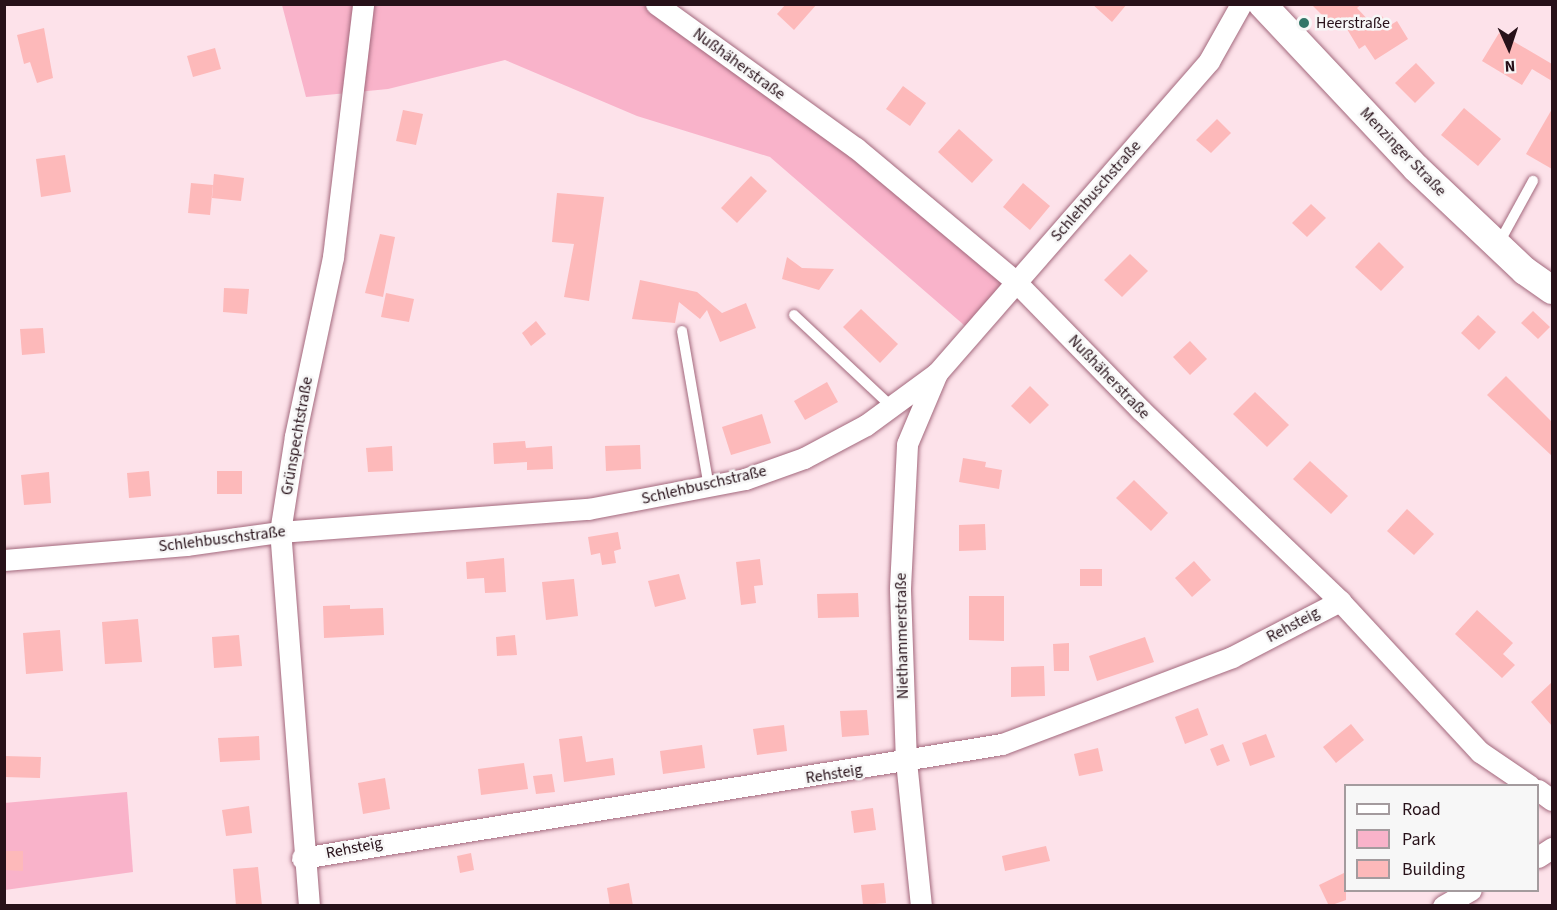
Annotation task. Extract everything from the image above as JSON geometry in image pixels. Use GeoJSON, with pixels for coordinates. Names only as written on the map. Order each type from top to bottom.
{"type":"FeatureCollection","features":[{"type":"Feature","properties":{"kind":"street","name":"Grünspechtstraße"},"geometry":{"type":"LineString","coordinates":[[309,906],[302,858],[280,532],[295,436],[333,257],[363,4]]}},
{"type":"Feature","properties":{"kind":"street","name":"Nußhäherstraße"},"geometry":{"type":"LineString","coordinates":[[656,4],[856,148],[1016,282],[1141,410],[1340,601],[1480,752],[1523,783]]}},
{"type":"Feature","properties":{"kind":"street","name":"Schlehbuschstraße"},"geometry":{"type":"LineString","coordinates":[[4,560],[186,545],[280,532],[588,509],[709,487],[804,459],[892,407],[937,373],[1209,61],[1240,4]]}},
{"type":"Feature","properties":{"kind":"street","name":"Menzinger Straße"},"geometry":{"type":"LineString","coordinates":[[1262,4],[1416,168],[1498,246],[1552,290]]}},
{"type":"Feature","properties":{"kind":"street","name":"Niethammerstraße"},"geometry":{"type":"LineString","coordinates":[[921,906],[906,762],[900,588],[907,444],[937,373]]}},
{"type":"Feature","properties":{"kind":"street","name":"Rehsteig"},"geometry":{"type":"LineString","coordinates":[[302,858],[412,837],[906,762],[1002,744],[1079,717],[1233,657],[1340,601]]}},
{"type":"Feature","properties":{"kind":"street"},"geometry":{"type":"LineString","coordinates":[[1539,791],[1552,800]]}},
{"type":"Feature","properties":{"kind":"street"},"geometry":{"type":"LineString","coordinates":[[1443,906],[1469,892]]}},
{"type":"Feature","properties":{"kind":"lane"},"geometry":{"type":"LineString","coordinates":[[1498,246],[1533,181]]}},
{"type":"Feature","properties":{"kind":"lane"},"geometry":{"type":"LineString","coordinates":[[794,315],[892,407]]}},
{"type":"Feature","properties":{"kind":"lane"},"geometry":{"type":"LineString","coordinates":[[682,331],[709,487]]}},
{"type":"Feature","properties":{"kind":"green space"},"geometry":{"type":"Polygon","coordinates":[[[282,5],[656,5],[1016,282],[972,332],[770,157],[637,116],[505,60],[388,89],[306,97],[282,5]]]}},
{"type":"Feature","properties":{"kind":"green space"},"geometry":{"type":"Polygon","coordinates":[[[127,792],[133,872],[5,890],[4,803],[127,792]]]}},
{"type":"Feature","properties":{"kind":"building"},"geometry":{"type":"Polygon","coordinates":[[[786,4],[817,4],[794,30],[777,14],[786,4]]]}},
{"type":"Feature","properties":{"kind":"building"},"geometry":{"type":"Polygon","coordinates":[[[1092,4],[1127,4],[1112,22],[1092,4]]]}},
{"type":"Feature","properties":{"kind":"building"},"geometry":{"type":"Polygon","coordinates":[[[1311,4],[1362,4],[1357,8],[1371,23],[1382,16],[1389,26],[1397,21],[1408,39],[1375,60],[1365,45],[1359,49],[1341,19],[1332,25],[1311,4]]]}},
{"type":"Feature","properties":{"kind":"building"},"geometry":{"type":"Polygon","coordinates":[[[44,28],[53,78],[37,83],[30,62],[24,64],[17,35],[44,28]]]}},
{"type":"Feature","properties":{"kind":"building"},"geometry":{"type":"Polygon","coordinates":[[[1499,33],[1552,64],[1552,81],[1532,69],[1522,85],[1482,61],[1499,33]]]}},
{"type":"Feature","properties":{"kind":"building"},"geometry":{"type":"Polygon","coordinates":[[[215,48],[221,69],[193,77],[187,56],[215,48]]]}},
{"type":"Feature","properties":{"kind":"building"},"geometry":{"type":"Polygon","coordinates":[[[1416,63],[1435,83],[1415,103],[1395,83],[1416,63]]]}},
{"type":"Feature","properties":{"kind":"building"},"geometry":{"type":"Polygon","coordinates":[[[903,86],[926,103],[910,126],[886,109],[903,86]]]}},
{"type":"Feature","properties":{"kind":"building"},"geometry":{"type":"Polygon","coordinates":[[[1464,108],[1501,139],[1478,166],[1441,135],[1464,108]]]}},
{"type":"Feature","properties":{"kind":"building"},"geometry":{"type":"Polygon","coordinates":[[[1552,109],[1552,169],[1526,154],[1552,109]]]}},
{"type":"Feature","properties":{"kind":"building"},"geometry":{"type":"Polygon","coordinates":[[[403,110],[423,114],[416,145],[396,141],[403,110]]]}},
{"type":"Feature","properties":{"kind":"building"},"geometry":{"type":"Polygon","coordinates":[[[1217,119],[1231,133],[1211,153],[1196,140],[1217,119]]]}},
{"type":"Feature","properties":{"kind":"building"},"geometry":{"type":"Polygon","coordinates":[[[959,129],[993,160],[972,183],[938,152],[959,129]]]}},
{"type":"Feature","properties":{"kind":"building"},"geometry":{"type":"Polygon","coordinates":[[[65,155],[71,192],[41,197],[36,159],[65,155]]]}},
{"type":"Feature","properties":{"kind":"building"},"geometry":{"type":"Polygon","coordinates":[[[214,174],[244,178],[241,201],[212,198],[214,174]]]}},
{"type":"Feature","properties":{"kind":"building"},"geometry":{"type":"Polygon","coordinates":[[[751,176],[767,191],[737,223],[721,208],[751,176]]]}},
{"type":"Feature","properties":{"kind":"building"},"geometry":{"type":"Polygon","coordinates":[[[191,183],[213,185],[210,215],[188,213],[191,183]]]}},
{"type":"Feature","properties":{"kind":"building"},"geometry":{"type":"Polygon","coordinates":[[[1023,183],[1050,206],[1030,230],[1003,207],[1023,183]]]}},
{"type":"Feature","properties":{"kind":"building"},"geometry":{"type":"Polygon","coordinates":[[[557,193],[604,197],[589,301],[564,297],[574,244],[552,242],[557,193]]]}},
{"type":"Feature","properties":{"kind":"building"},"geometry":{"type":"Polygon","coordinates":[[[1311,204],[1326,218],[1307,237],[1292,223],[1311,204]]]}},
{"type":"Feature","properties":{"kind":"building"},"geometry":{"type":"Polygon","coordinates":[[[380,234],[395,237],[383,297],[365,293],[380,234]]]}},
{"type":"Feature","properties":{"kind":"building"},"geometry":{"type":"Polygon","coordinates":[[[1379,242],[1404,267],[1381,291],[1355,267],[1379,242]]]}},
{"type":"Feature","properties":{"kind":"building"},"geometry":{"type":"Polygon","coordinates":[[[1130,254],[1148,271],[1122,297],[1104,280],[1130,254]]]}},
{"type":"Feature","properties":{"kind":"building"},"geometry":{"type":"Polygon","coordinates":[[[787,257],[802,268],[834,269],[819,290],[782,279],[787,257]]]}},
{"type":"Feature","properties":{"kind":"building"},"geometry":{"type":"Polygon","coordinates":[[[640,280],[697,292],[722,313],[746,303],[756,328],[720,342],[707,310],[700,319],[679,302],[675,323],[632,319],[640,280]]]}},
{"type":"Feature","properties":{"kind":"building"},"geometry":{"type":"Polygon","coordinates":[[[224,288],[249,289],[247,314],[223,312],[224,288]]]}},
{"type":"Feature","properties":{"kind":"building"},"geometry":{"type":"Polygon","coordinates":[[[386,293],[414,299],[409,322],[381,317],[386,293]]]}},
{"type":"Feature","properties":{"kind":"building"},"geometry":{"type":"Polygon","coordinates":[[[861,309],[898,344],[880,363],[843,327],[861,309]]]}},
{"type":"Feature","properties":{"kind":"building"},"geometry":{"type":"Polygon","coordinates":[[[1533,311],[1550,327],[1538,339],[1521,323],[1533,311]]]}},
{"type":"Feature","properties":{"kind":"building"},"geometry":{"type":"Polygon","coordinates":[[[1478,315],[1496,332],[1479,350],[1461,333],[1478,315]]]}},
{"type":"Feature","properties":{"kind":"building"},"geometry":{"type":"Polygon","coordinates":[[[536,321],[546,334],[531,346],[522,333],[536,321]]]}},
{"type":"Feature","properties":{"kind":"building"},"geometry":{"type":"Polygon","coordinates":[[[43,328],[45,353],[22,355],[20,329],[43,328]]]}},
{"type":"Feature","properties":{"kind":"building"},"geometry":{"type":"Polygon","coordinates":[[[1190,341],[1207,359],[1190,375],[1173,357],[1190,341]]]}},
{"type":"Feature","properties":{"kind":"building"},"geometry":{"type":"Polygon","coordinates":[[[1506,376],[1552,422],[1552,456],[1487,395],[1506,376]]]}},
{"type":"Feature","properties":{"kind":"building"},"geometry":{"type":"Polygon","coordinates":[[[827,382],[838,402],[805,420],[794,401],[827,382]]]}},
{"type":"Feature","properties":{"kind":"building"},"geometry":{"type":"Polygon","coordinates":[[[1030,386],[1049,405],[1030,424],[1011,406],[1030,386]]]}},
{"type":"Feature","properties":{"kind":"building"},"geometry":{"type":"Polygon","coordinates":[[[1255,392],[1289,425],[1267,447],[1233,414],[1255,392]]]}},
{"type":"Feature","properties":{"kind":"building"},"geometry":{"type":"Polygon","coordinates":[[[762,414],[771,443],[731,455],[722,427],[762,414]]]}},
{"type":"Feature","properties":{"kind":"building"},"geometry":{"type":"Polygon","coordinates":[[[525,441],[526,448],[552,446],[553,469],[527,470],[527,462],[494,464],[493,443],[525,441]]]}},
{"type":"Feature","properties":{"kind":"building"},"geometry":{"type":"Polygon","coordinates":[[[640,445],[641,469],[606,471],[605,446],[640,445]]]}},
{"type":"Feature","properties":{"kind":"building"},"geometry":{"type":"Polygon","coordinates":[[[392,446],[393,471],[368,472],[366,448],[392,446]]]}},
{"type":"Feature","properties":{"kind":"building"},"geometry":{"type":"Polygon","coordinates":[[[963,458],[986,462],[985,467],[1002,470],[999,489],[959,482],[963,458]]]}},
{"type":"Feature","properties":{"kind":"building"},"geometry":{"type":"Polygon","coordinates":[[[1310,461],[1348,496],[1331,514],[1293,479],[1310,461]]]}},
{"type":"Feature","properties":{"kind":"building"},"geometry":{"type":"Polygon","coordinates":[[[149,471],[151,496],[129,498],[127,473],[149,471]]]}},
{"type":"Feature","properties":{"kind":"building"},"geometry":{"type":"Polygon","coordinates":[[[217,471],[242,471],[242,494],[217,494],[217,471]]]}},
{"type":"Feature","properties":{"kind":"building"},"geometry":{"type":"Polygon","coordinates":[[[49,472],[51,503],[24,505],[21,475],[49,472]]]}},
{"type":"Feature","properties":{"kind":"building"},"geometry":{"type":"Polygon","coordinates":[[[1134,480],[1168,513],[1151,531],[1116,498],[1134,480]]]}},
{"type":"Feature","properties":{"kind":"building"},"geometry":{"type":"Polygon","coordinates":[[[1407,509],[1434,534],[1414,555],[1387,531],[1407,509]]]}},
{"type":"Feature","properties":{"kind":"building"},"geometry":{"type":"Polygon","coordinates":[[[985,524],[986,550],[959,551],[959,525],[985,524]]]}},
{"type":"Feature","properties":{"kind":"building"},"geometry":{"type":"Polygon","coordinates":[[[618,532],[621,549],[614,551],[616,563],[602,565],[600,553],[591,555],[588,537],[618,532]]]}},
{"type":"Feature","properties":{"kind":"building"},"geometry":{"type":"Polygon","coordinates":[[[504,558],[506,592],[485,593],[484,578],[467,579],[466,562],[504,558]]]}},
{"type":"Feature","properties":{"kind":"building"},"geometry":{"type":"Polygon","coordinates":[[[760,559],[763,585],[754,586],[756,603],[741,605],[736,562],[760,559]]]}},
{"type":"Feature","properties":{"kind":"building"},"geometry":{"type":"Polygon","coordinates":[[[1194,561],[1211,580],[1192,597],[1175,578],[1194,561]]]}},
{"type":"Feature","properties":{"kind":"building"},"geometry":{"type":"Polygon","coordinates":[[[1080,569],[1102,569],[1102,586],[1080,586],[1080,569]]]}},
{"type":"Feature","properties":{"kind":"building"},"geometry":{"type":"Polygon","coordinates":[[[679,574],[686,599],[655,607],[648,581],[679,574]]]}},
{"type":"Feature","properties":{"kind":"building"},"geometry":{"type":"Polygon","coordinates":[[[574,579],[578,616],[546,620],[542,582],[574,579]]]}},
{"type":"Feature","properties":{"kind":"building"},"geometry":{"type":"Polygon","coordinates":[[[858,593],[859,617],[818,618],[817,594],[858,593]]]}},
{"type":"Feature","properties":{"kind":"building"},"geometry":{"type":"Polygon","coordinates":[[[969,596],[1004,596],[1004,641],[969,640],[969,596]]]}},
{"type":"Feature","properties":{"kind":"building"},"geometry":{"type":"Polygon","coordinates":[[[350,605],[350,609],[383,608],[384,635],[324,638],[323,606],[350,605]]]}},
{"type":"Feature","properties":{"kind":"building"},"geometry":{"type":"Polygon","coordinates":[[[1477,610],[1513,643],[1503,654],[1515,665],[1502,678],[1455,634],[1477,610]]]}},
{"type":"Feature","properties":{"kind":"building"},"geometry":{"type":"Polygon","coordinates":[[[138,619],[142,662],[105,664],[102,622],[138,619]]]}},
{"type":"Feature","properties":{"kind":"building"},"geometry":{"type":"Polygon","coordinates":[[[60,630],[63,671],[26,674],[23,633],[60,630]]]}},
{"type":"Feature","properties":{"kind":"building"},"geometry":{"type":"Polygon","coordinates":[[[239,635],[242,666],[214,668],[212,637],[239,635]]]}},
{"type":"Feature","properties":{"kind":"building"},"geometry":{"type":"Polygon","coordinates":[[[515,635],[517,655],[497,656],[496,637],[515,635]]]}},
{"type":"Feature","properties":{"kind":"building"},"geometry":{"type":"Polygon","coordinates":[[[1145,637],[1154,662],[1097,681],[1089,656],[1145,637]]]}},
{"type":"Feature","properties":{"kind":"building"},"geometry":{"type":"Polygon","coordinates":[[[1069,643],[1069,671],[1054,671],[1053,644],[1069,643]]]}},
{"type":"Feature","properties":{"kind":"building"},"geometry":{"type":"Polygon","coordinates":[[[1044,666],[1045,696],[1011,697],[1011,667],[1044,666]]]}},
{"type":"Feature","properties":{"kind":"building"},"geometry":{"type":"Polygon","coordinates":[[[1552,682],[1552,726],[1531,702],[1552,682]]]}},
{"type":"Feature","properties":{"kind":"building"},"geometry":{"type":"Polygon","coordinates":[[[1198,708],[1208,735],[1185,744],[1175,717],[1198,708]]]}},
{"type":"Feature","properties":{"kind":"building"},"geometry":{"type":"Polygon","coordinates":[[[867,710],[869,735],[842,737],[840,711],[867,710]]]}},
{"type":"Feature","properties":{"kind":"building"},"geometry":{"type":"Polygon","coordinates":[[[1351,724],[1364,740],[1336,763],[1323,747],[1351,724]]]}},
{"type":"Feature","properties":{"kind":"building"},"geometry":{"type":"Polygon","coordinates":[[[784,725],[787,751],[757,755],[753,729],[784,725]]]}},
{"type":"Feature","properties":{"kind":"building"},"geometry":{"type":"Polygon","coordinates":[[[1266,734],[1275,757],[1250,766],[1242,743],[1266,734]]]}},
{"type":"Feature","properties":{"kind":"building"},"geometry":{"type":"Polygon","coordinates":[[[259,736],[260,760],[220,762],[218,738],[259,736]]]}},
{"type":"Feature","properties":{"kind":"building"},"geometry":{"type":"Polygon","coordinates":[[[582,736],[586,762],[613,758],[615,775],[564,782],[559,739],[582,736]]]}},
{"type":"Feature","properties":{"kind":"building"},"geometry":{"type":"Polygon","coordinates":[[[1223,744],[1230,761],[1217,766],[1210,749],[1223,744]]]}},
{"type":"Feature","properties":{"kind":"building"},"geometry":{"type":"Polygon","coordinates":[[[702,745],[705,768],[663,774],[660,751],[702,745]]]}},
{"type":"Feature","properties":{"kind":"building"},"geometry":{"type":"Polygon","coordinates":[[[1098,748],[1103,771],[1079,776],[1074,754],[1098,748]]]}},
{"type":"Feature","properties":{"kind":"building"},"geometry":{"type":"Polygon","coordinates":[[[4,756],[41,757],[40,778],[4,777],[4,756]]]}},
{"type":"Feature","properties":{"kind":"building"},"geometry":{"type":"Polygon","coordinates":[[[524,763],[528,789],[481,795],[478,769],[524,763]]]}},
{"type":"Feature","properties":{"kind":"building"},"geometry":{"type":"Polygon","coordinates":[[[552,774],[555,792],[536,794],[533,776],[552,774]]]}},
{"type":"Feature","properties":{"kind":"building"},"geometry":{"type":"Polygon","coordinates":[[[385,778],[390,809],[363,814],[358,783],[385,778]]]}},
{"type":"Feature","properties":{"kind":"building"},"geometry":{"type":"Polygon","coordinates":[[[249,806],[252,833],[226,836],[222,810],[249,806]]]}},
{"type":"Feature","properties":{"kind":"building"},"geometry":{"type":"Polygon","coordinates":[[[873,808],[876,830],[854,833],[851,811],[873,808]]]}},
{"type":"Feature","properties":{"kind":"building"},"geometry":{"type":"Polygon","coordinates":[[[1046,846],[1050,861],[1005,871],[1002,856],[1046,846]]]}},
{"type":"Feature","properties":{"kind":"building"},"geometry":{"type":"Polygon","coordinates":[[[4,851],[23,851],[23,871],[4,870],[4,851]]]}},
{"type":"Feature","properties":{"kind":"building"},"geometry":{"type":"Polygon","coordinates":[[[471,853],[474,870],[460,873],[457,856],[471,853]]]}},
{"type":"Feature","properties":{"kind":"building"},"geometry":{"type":"Polygon","coordinates":[[[258,867],[262,906],[236,906],[233,869],[258,867]]]}},
{"type":"Feature","properties":{"kind":"building"},"geometry":{"type":"Polygon","coordinates":[[[1344,873],[1346,900],[1329,906],[1319,885],[1344,873]]]}},
{"type":"Feature","properties":{"kind":"building"},"geometry":{"type":"Polygon","coordinates":[[[629,883],[633,906],[610,906],[607,888],[629,883]]]}},
{"type":"Feature","properties":{"kind":"building"},"geometry":{"type":"Polygon","coordinates":[[[884,883],[886,903],[863,905],[861,885],[884,883]]]}},
{"type":"Feature","properties":{"kind":"place","name":"Heerstraße"},"geometry":{"type":"Point","coordinates":[1304,23]}}]}
